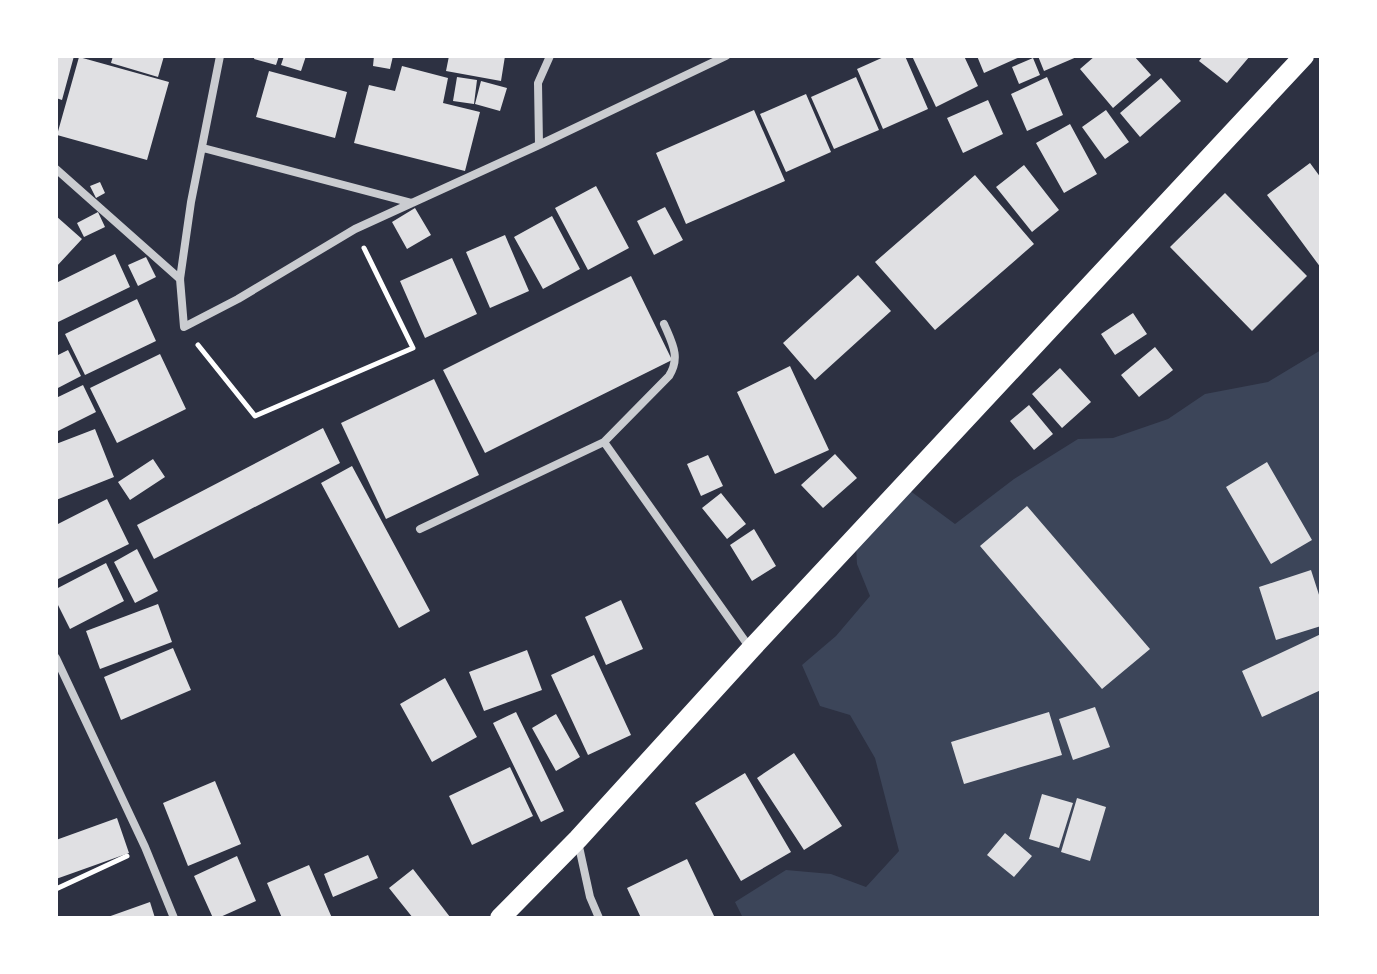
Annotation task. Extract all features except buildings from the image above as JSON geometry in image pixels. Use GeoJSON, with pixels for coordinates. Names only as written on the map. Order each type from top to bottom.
{"type":"FeatureCollection","features":[{"type":"Feature","properties":{"kind":"main road"},"geometry":{"type":"LineString","coordinates":[[500,918],[578,839],[1304,56]]}},
{"type":"Feature","properties":{"kind":"street"},"geometry":{"type":"LineString","coordinates":[[220,56],[191,202],[180,279],[184,327],[238,299],[355,229],[725,56]]}},
{"type":"Feature","properties":{"kind":"street"},"geometry":{"type":"LineString","coordinates":[[539,145],[538,83],[550,56]]}},
{"type":"Feature","properties":{"kind":"street"},"geometry":{"type":"LineString","coordinates":[[203,148],[412,203]]}},
{"type":"Feature","properties":{"kind":"street"},"geometry":{"type":"LineString","coordinates":[[56,169],[180,279]]}},
{"type":"Feature","properties":{"kind":"street"},"geometry":{"type":"LineString","coordinates":[[420,529],[604,442],[669,376],[675,366],[675,349],[664,324]]}},
{"type":"Feature","properties":{"kind":"street"},"geometry":{"type":"LineString","coordinates":[[604,442],[751,649]]}},
{"type":"Feature","properties":{"kind":"street"},"geometry":{"type":"LineString","coordinates":[[56,658],[145,847],[174,918]]}},
{"type":"Feature","properties":{"kind":"street"},"geometry":{"type":"LineString","coordinates":[[578,839],[590,897],[599,918]]}},
{"type":"Feature","properties":{"kind":"path"},"geometry":{"type":"LineString","coordinates":[[184,327],[255,416],[413,348],[355,229]]}},
{"type":"Feature","properties":{"kind":"path"},"geometry":{"type":"LineString","coordinates":[[56,889],[145,847]]}},
{"type":"Feature","properties":{"kind":"shaded area"},"geometry":{"type":"Polygon","coordinates":[[[1321,350],[1321,918],[743,918],[735,902],[786,870],[831,874],[866,887],[899,851],[875,758],[850,715],[820,706],[802,665],[836,636],[870,596],[857,564],[855,527],[909,490],[955,524],[1014,479],[1078,439],[1113,438],[1168,419],[1205,394],[1268,382],[1321,350]]]}}]}
